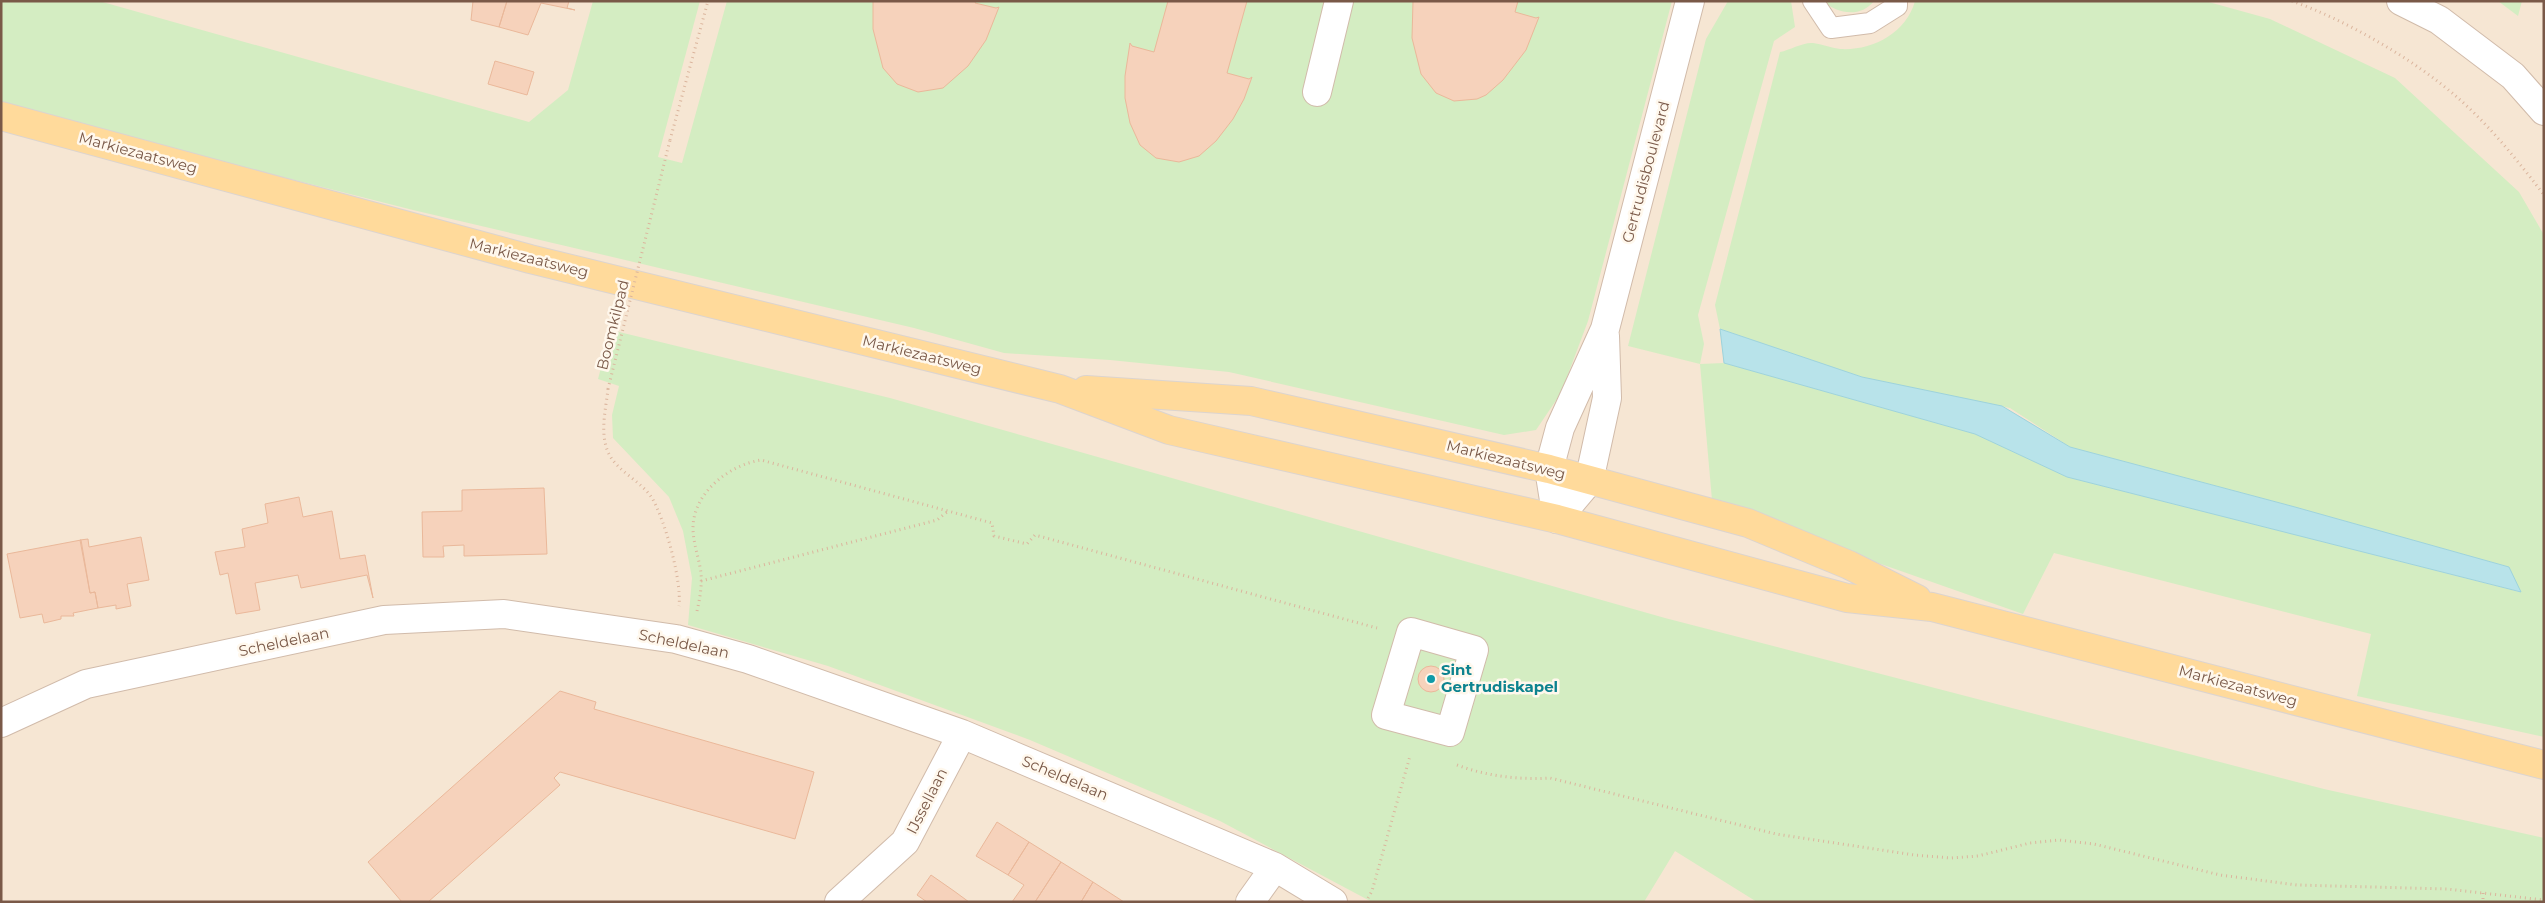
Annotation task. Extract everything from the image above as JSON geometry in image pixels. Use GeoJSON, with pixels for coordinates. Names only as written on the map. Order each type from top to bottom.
{"type":"FeatureCollection","features":[{"type":"Feature","properties":{"kind":"main road","name":"Markiezaatsweg"},"geometry":{"type":"LineString","coordinates":[[1,116],[530,259],[1060,389],[1169,430],[1556,519],[1847,598],[1932,606],[2544,765]]}},
{"type":"Feature","properties":{"kind":"main road","name":"Markiezaatsweg"},"geometry":{"type":"LineString","coordinates":[[1060,389],[1250,401],[1549,469],[1748,523],[1849,565],[1932,606]]}},
{"type":"Feature","properties":{"kind":"street"},"geometry":{"type":"LineString","coordinates":[[1317,92],[1339,1]]}},
{"type":"Feature","properties":{"kind":"street"},"geometry":{"type":"LineString","coordinates":[[2401,1],[2439,20],[2513,76],[2544,111]]}},
{"type":"Feature","properties":{"kind":"street","name":"Gertrudisboulevard"},"geometry":{"type":"LineString","coordinates":[[1556,519],[1549,469],[1560,428],[1605,329],[1693,6]]}},
{"type":"Feature","properties":{"kind":"street","name":"Gertrudisboulevard"},"geometry":{"type":"LineString","coordinates":[[1556,519],[1589,481],[1607,398],[1605,329]]}},
{"type":"Feature","properties":{"kind":"street","name":"Scheldelaan"},"geometry":{"type":"LineString","coordinates":[[1,723],[86,684],[384,620],[504,614],[677,628],[748,659],[962,734],[1275,867],[1333,902]]}},
{"type":"Feature","properties":{"kind":"street"},"geometry":{"type":"LineString","coordinates":[[1411,632],[1474,650],[1450,732],[1419,724],[1386,715],[1411,632]]}},
{"type":"Feature","properties":{"kind":"street","name":"IJssellaan"},"geometry":{"type":"LineString","coordinates":[[839,902],[905,842],[962,734]]}},
{"type":"Feature","properties":{"kind":"street"},"geometry":{"type":"LineString","coordinates":[[1250,902],[1275,867]]}},
{"type":"Feature","properties":{"kind":"lane"},"geometry":{"type":"LineString","coordinates":[[1813,1],[1831,28],[1870,23],[1897,6],[1898,1]]}},
{"type":"Feature","properties":{"kind":"path","name":"Boomkilpad"},"geometry":{"type":"LineString","coordinates":[[677,628],[680,592],[672,552],[651,498],[609,454],[603,428],[608,389],[670,140],[708,1]]}},
{"type":"Feature","properties":{"kind":"path"},"geometry":{"type":"LineString","coordinates":[[2292,1],[2311,8],[2390,49],[2458,98],[2518,160],[2544,195]]}},
{"type":"Feature","properties":{"kind":"path"},"geometry":{"type":"LineString","coordinates":[[677,628],[696,619],[701,581],[693,536],[693,525],[697,508],[715,482],[742,464],[760,460],[992,523],[994,536],[1026,544],[1035,535],[1409,637]]}},
{"type":"Feature","properties":{"kind":"path"},"geometry":{"type":"LineString","coordinates":[[701,581],[937,520],[947,511]]}},
{"type":"Feature","properties":{"kind":"path"},"geometry":{"type":"LineString","coordinates":[[1366,902],[1372,890],[1419,724]]}},
{"type":"Feature","properties":{"kind":"path"},"geometry":{"type":"LineString","coordinates":[[1449,762],[1474,772],[1527,780],[1550,778],[1776,834],[1914,855],[1951,858],[1978,856],[2030,843],[2059,840],[2094,844],[2220,875],[2288,884],[2346,888],[2447,889],[2544,900]]}},
{"type":"Feature","properties":{"kind":"path"},"geometry":{"type":"LineString","coordinates":[[2483,893],[2483,902]]}},
{"type":"Feature","properties":{"kind":"shaded area"},"geometry":{"type":"Polygon","coordinates":[[[1,1],[2544,1],[2544,902],[1,902],[1,1]]]}},
{"type":"Feature","properties":{"kind":"green space"},"geometry":{"type":"Polygon","coordinates":[[[1,1],[99,1],[529,122],[568,90],[593,1],[700,1],[658,157],[682,163],[727,1],[1672,1],[1588,321],[1561,393],[1536,430],[1504,435],[1229,372],[1110,360],[1004,353],[914,328],[413,210],[1,106],[1,1]]]}},
{"type":"Feature","properties":{"kind":"green space"},"geometry":{"type":"Polygon","coordinates":[[[1728,1],[1791,1],[1795,27],[1774,41],[1698,315],[1704,344],[1700,364],[1628,346],[1706,39],[1728,1]]]}},
{"type":"Feature","properties":{"kind":"green space"},"geometry":{"type":"Polygon","coordinates":[[[1823,1],[1874,1],[1863,10],[1849,12],[1835,9],[1823,1]]]}},
{"type":"Feature","properties":{"kind":"green space"},"geometry":{"type":"Polygon","coordinates":[[[1915,1],[2205,1],[2270,19],[2395,78],[2519,192],[2544,235],[2544,737],[2357,696],[2371,634],[2054,553],[2023,614],[1878,563],[1712,500],[1700,364],[1724,363],[1975,434],[2067,477],[2520,592],[2509,567],[2070,447],[2010,408],[1862,377],[1720,329],[1715,305],[1780,52],[1809,43],[1840,49],[1852,49],[1875,43],[1886,38],[1904,23],[1915,1]]]}},
{"type":"Feature","properties":{"kind":"green space"},"geometry":{"type":"Polygon","coordinates":[[[2498,1],[2522,1],[2518,16],[2498,1]]]}},
{"type":"Feature","properties":{"kind":"green space"},"geometry":{"type":"Polygon","coordinates":[[[611,330],[890,398],[1665,618],[2324,789],[2544,838],[2544,902],[1757,902],[1675,851],[1644,902],[1372,902],[1220,821],[1030,740],[828,666],[688,625],[692,578],[683,531],[669,497],[613,438],[612,415],[619,386],[598,379],[611,330]]]}},
{"type":"Feature","properties":{"kind":"water"},"geometry":{"type":"Polygon","coordinates":[[[1720,329],[1862,377],[2002,406],[2070,447],[2509,567],[2521,592],[2067,477],[1975,434],[1724,363],[1720,329]]]}},
{"type":"Feature","properties":{"kind":"building"},"geometry":{"type":"Polygon","coordinates":[[[473,1],[507,1],[499,27],[471,20],[473,1]]]}},
{"type":"Feature","properties":{"kind":"building"},"geometry":{"type":"Polygon","coordinates":[[[507,1],[569,1],[567,8],[575,10],[541,3],[528,35],[499,27],[507,1]]]}},
{"type":"Feature","properties":{"kind":"building"},"geometry":{"type":"Polygon","coordinates":[[[873,1],[976,1],[975,3],[999,7],[986,40],[968,66],[943,88],[918,92],[897,84],[883,68],[873,29],[873,1]]]}},
{"type":"Feature","properties":{"kind":"building"},"geometry":{"type":"Polygon","coordinates":[[[1168,1],[1247,1],[1227,73],[1249,79],[1252,77],[1244,99],[1233,119],[1216,141],[1199,156],[1179,162],[1156,158],[1140,145],[1130,123],[1125,98],[1125,76],[1130,43],[1132,46],[1154,52],[1168,1]]]}},
{"type":"Feature","properties":{"kind":"building"},"geometry":{"type":"Polygon","coordinates":[[[1413,1],[1518,1],[1515,12],[1536,18],[1539,17],[1526,50],[1503,80],[1486,95],[1477,99],[1454,101],[1436,93],[1421,74],[1412,38],[1413,1]]]}},
{"type":"Feature","properties":{"kind":"building"},"geometry":{"type":"Polygon","coordinates":[[[495,61],[534,72],[527,95],[488,84],[495,61]]]}},
{"type":"Feature","properties":{"kind":"building"},"geometry":{"type":"Polygon","coordinates":[[[544,488],[547,554],[464,556],[464,545],[443,546],[444,557],[423,557],[422,512],[462,511],[462,490],[544,488]]]}},
{"type":"Feature","properties":{"kind":"building"},"geometry":{"type":"Polygon","coordinates":[[[299,497],[303,517],[332,511],[340,559],[365,555],[373,598],[367,575],[301,588],[298,575],[255,583],[260,610],[236,614],[228,573],[220,575],[215,552],[245,547],[242,529],[268,523],[265,504],[299,497]]]}},
{"type":"Feature","properties":{"kind":"building"},"geometry":{"type":"Polygon","coordinates":[[[141,537],[149,580],[127,584],[131,606],[116,609],[116,605],[98,608],[95,592],[90,593],[80,540],[88,539],[89,547],[141,537]]]}},
{"type":"Feature","properties":{"kind":"building"},"geometry":{"type":"Polygon","coordinates":[[[81,540],[90,593],[95,592],[98,608],[73,613],[74,616],[61,616],[61,619],[44,623],[42,614],[20,618],[7,554],[81,540]]]}},
{"type":"Feature","properties":{"kind":"building","name":"Sint Gertrudiskapel"},"geometry":{"type":"Polygon","coordinates":[[[1431,666],[1440,670],[1444,679],[1440,688],[1431,692],[1422,688],[1418,679],[1422,670],[1431,666]]]}},
{"type":"Feature","properties":{"kind":"building"},"geometry":{"type":"Polygon","coordinates":[[[560,691],[596,702],[594,709],[814,772],[795,839],[560,772],[554,778],[560,785],[428,902],[402,902],[368,862],[560,691]]]}},
{"type":"Feature","properties":{"kind":"building"},"geometry":{"type":"Polygon","coordinates":[[[997,822],[1029,842],[1008,875],[976,856],[997,822]]]}},
{"type":"Feature","properties":{"kind":"building"},"geometry":{"type":"Polygon","coordinates":[[[1029,842],[1061,862],[1035,902],[1012,902],[1024,885],[1008,875],[1029,842]]]}},
{"type":"Feature","properties":{"kind":"building"},"geometry":{"type":"Polygon","coordinates":[[[1061,862],[1093,882],[1081,902],[1035,902],[1061,862]]]}},
{"type":"Feature","properties":{"kind":"building"},"geometry":{"type":"Polygon","coordinates":[[[931,875],[969,902],[927,902],[917,895],[931,875]]]}},
{"type":"Feature","properties":{"kind":"building"},"geometry":{"type":"Polygon","coordinates":[[[1093,882],[1124,902],[1081,902],[1093,882]]]}},
{"type":"Feature","properties":{"kind":"place","name":"Sint Gertrudiskapel"},"geometry":{"type":"Point","coordinates":[1431,679]}}]}
